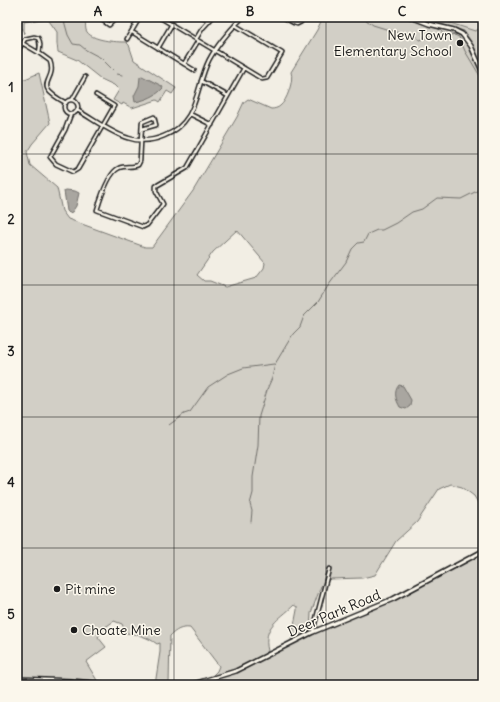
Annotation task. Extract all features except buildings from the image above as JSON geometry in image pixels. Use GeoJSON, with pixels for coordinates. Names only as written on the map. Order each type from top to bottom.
{"type":"FeatureCollection","features":[{"type":"Feature","properties":{"kind":"street"},"geometry":{"type":"LineString","coordinates":[[98,17],[109,25],[113,21],[111,17]]}},
{"type":"Feature","properties":{"kind":"street"},"geometry":{"type":"LineString","coordinates":[[127,39],[140,17]]}},
{"type":"Feature","properties":{"kind":"street"},"geometry":{"type":"LineString","coordinates":[[159,17],[262,79],[266,79],[282,53],[235,25]]}},
{"type":"Feature","properties":{"kind":"street"},"geometry":{"type":"LineString","coordinates":[[202,17],[209,21]]}},
{"type":"Feature","properties":{"kind":"street"},"geometry":{"type":"LineString","coordinates":[[184,64],[197,40],[213,17]]}},
{"type":"Feature","properties":{"kind":"street"},"geometry":{"type":"LineString","coordinates":[[77,110],[120,135],[141,141],[152,140],[167,135],[180,126],[190,114],[209,60],[215,50],[243,17]]}},
{"type":"Feature","properties":{"kind":"street"},"geometry":{"type":"LineString","coordinates":[[283,17],[298,24],[301,22],[303,17]]}},
{"type":"Feature","properties":{"kind":"street"},"geometry":{"type":"LineString","coordinates":[[411,17],[429,24],[454,30],[462,34],[471,46],[483,73]]}},
{"type":"Feature","properties":{"kind":"street"},"geometry":{"type":"LineString","coordinates":[[158,48],[172,24]]}},
{"type":"Feature","properties":{"kind":"street"},"geometry":{"type":"LineString","coordinates":[[132,32],[194,70]]}},
{"type":"Feature","properties":{"kind":"street"},"geometry":{"type":"LineString","coordinates":[[17,52],[25,39],[36,37],[38,38],[40,45],[39,53]]}},
{"type":"Feature","properties":{"kind":"street"},"geometry":{"type":"LineString","coordinates":[[22,43],[48,59],[52,70],[46,84],[48,92],[66,104]]}},
{"type":"Feature","properties":{"kind":"street"},"geometry":{"type":"LineString","coordinates":[[142,129],[156,125],[154,117],[142,122],[140,161],[138,165],[116,169],[102,194],[97,210],[143,227],[148,225],[163,204],[156,191],[156,186],[186,169],[244,68]]}},
{"type":"Feature","properties":{"kind":"street"},"geometry":{"type":"LineString","coordinates":[[70,114],[65,110],[66,104],[68,101],[72,100],[85,77]]}},
{"type":"Feature","properties":{"kind":"street"},"geometry":{"type":"LineString","coordinates":[[201,81],[228,96]]}},
{"type":"Feature","properties":{"kind":"street"},"geometry":{"type":"LineString","coordinates":[[77,110],[70,114],[65,130],[50,157],[56,164],[75,172],[104,126],[114,106],[96,95]]}},
{"type":"Feature","properties":{"kind":"street"},"geometry":{"type":"LineString","coordinates":[[72,100],[77,104],[77,110]]}},
{"type":"Feature","properties":{"kind":"street"},"geometry":{"type":"LineString","coordinates":[[190,114],[212,125]]}},
{"type":"Feature","properties":{"kind":"street","name":"Deer Park Road"},"geometry":{"type":"LineString","coordinates":[[190,685],[218,678],[241,669],[313,632],[393,599],[483,550]]}},
{"type":"Feature","properties":{"kind":"street"},"geometry":{"type":"LineString","coordinates":[[313,632],[329,569]]}},
{"type":"Feature","properties":{"kind":"street"},"geometry":{"type":"LineString","coordinates":[[17,679],[72,681],[115,685]]}},
{"type":"Feature","properties":{"kind":"shaded area"},"geometry":{"type":"Polygon","coordinates":[[[17,17],[85,17],[86,30],[88,34],[98,39],[126,42],[129,45],[134,60],[176,88],[172,94],[167,91],[160,102],[157,100],[132,108],[123,103],[122,105],[113,100],[119,90],[114,85],[101,79],[77,60],[58,52],[57,32],[47,18],[24,22],[24,34],[22,28],[17,25],[17,17]]]}},
{"type":"Feature","properties":{"kind":"shaded area"},"geometry":{"type":"Polygon","coordinates":[[[323,17],[403,17],[439,29],[444,34],[450,36],[458,34],[465,40],[469,47],[472,43],[464,31],[416,17],[445,17],[444,19],[447,22],[475,31],[483,27],[483,508],[481,508],[474,496],[462,487],[450,484],[439,489],[417,522],[396,541],[375,575],[362,578],[330,579],[321,586],[311,613],[310,631],[307,633],[306,637],[395,600],[483,552],[483,685],[181,685],[191,684],[224,674],[211,677],[217,671],[219,666],[190,628],[184,628],[179,629],[170,636],[169,685],[155,685],[160,643],[157,644],[142,636],[126,633],[122,624],[114,621],[104,628],[98,637],[106,647],[86,662],[98,682],[147,685],[17,685],[17,78],[25,79],[39,73],[50,123],[27,152],[30,165],[57,188],[62,211],[68,219],[145,247],[152,247],[193,191],[237,117],[244,102],[248,99],[271,109],[275,109],[283,103],[291,85],[291,72],[317,30],[323,17]],[[237,230],[213,252],[197,275],[204,281],[210,281],[225,287],[256,278],[264,268],[265,263],[237,230]],[[294,605],[273,624],[267,635],[268,651],[258,659],[291,641],[297,610],[297,607],[294,605]]]}},
{"type":"Feature","properties":{"kind":"shaded area","name":"New Town Elementary School"},"geometry":{"type":"Polygon","coordinates":[[[414,17],[483,17],[483,29],[463,55],[414,17]]]}},
{"type":"Feature","properties":{"kind":"shaded area"},"geometry":{"type":"Polygon","coordinates":[[[142,76],[162,86],[163,88],[150,97],[135,102],[134,96],[139,86],[140,77],[142,76]]]}},
{"type":"Feature","properties":{"kind":"shaded area"},"geometry":{"type":"Polygon","coordinates":[[[66,190],[79,193],[76,206],[72,212],[69,213],[67,211],[64,191],[66,190]]]}},
{"type":"Feature","properties":{"kind":"shaded area"},"geometry":{"type":"Polygon","coordinates":[[[399,385],[403,386],[411,400],[410,406],[406,409],[400,407],[396,399],[396,390],[399,385]]]}},
{"type":"Feature","properties":{"kind":"waterway"},"geometry":{"type":"LineString","coordinates":[[63,17],[68,35],[73,44],[80,45],[101,58],[117,74],[122,75]]}},
{"type":"Feature","properties":{"kind":"waterway"},"geometry":{"type":"LineString","coordinates":[[362,17],[373,25],[402,34],[416,34],[420,40],[443,33],[452,34],[459,37],[465,51],[480,76],[483,103]]}},
{"type":"Feature","properties":{"kind":"waterway"},"geometry":{"type":"LineString","coordinates":[[251,522],[252,511],[250,504],[253,493],[253,477],[258,445],[259,416],[272,378],[275,364],[293,334],[300,327],[304,316],[318,302],[346,262],[352,249],[358,243],[364,242],[368,234],[377,230],[382,230],[396,223],[412,212],[422,209],[437,198],[461,199],[483,188]]}},
{"type":"Feature","properties":{"kind":"waterway"},"geometry":{"type":"LineString","coordinates":[[169,425],[184,414],[190,412],[208,387],[228,374],[243,368],[274,364]]}},
{"type":"Feature","properties":{"kind":"place","name":"New Town Elementary School"},"geometry":{"type":"Point","coordinates":[460,43]}},
{"type":"Feature","properties":{"kind":"place","name":"Pit mine"},"geometry":{"type":"Point","coordinates":[57,589]}},
{"type":"Feature","properties":{"kind":"place","name":"Choate Mine"},"geometry":{"type":"Point","coordinates":[74,630]}}]}
